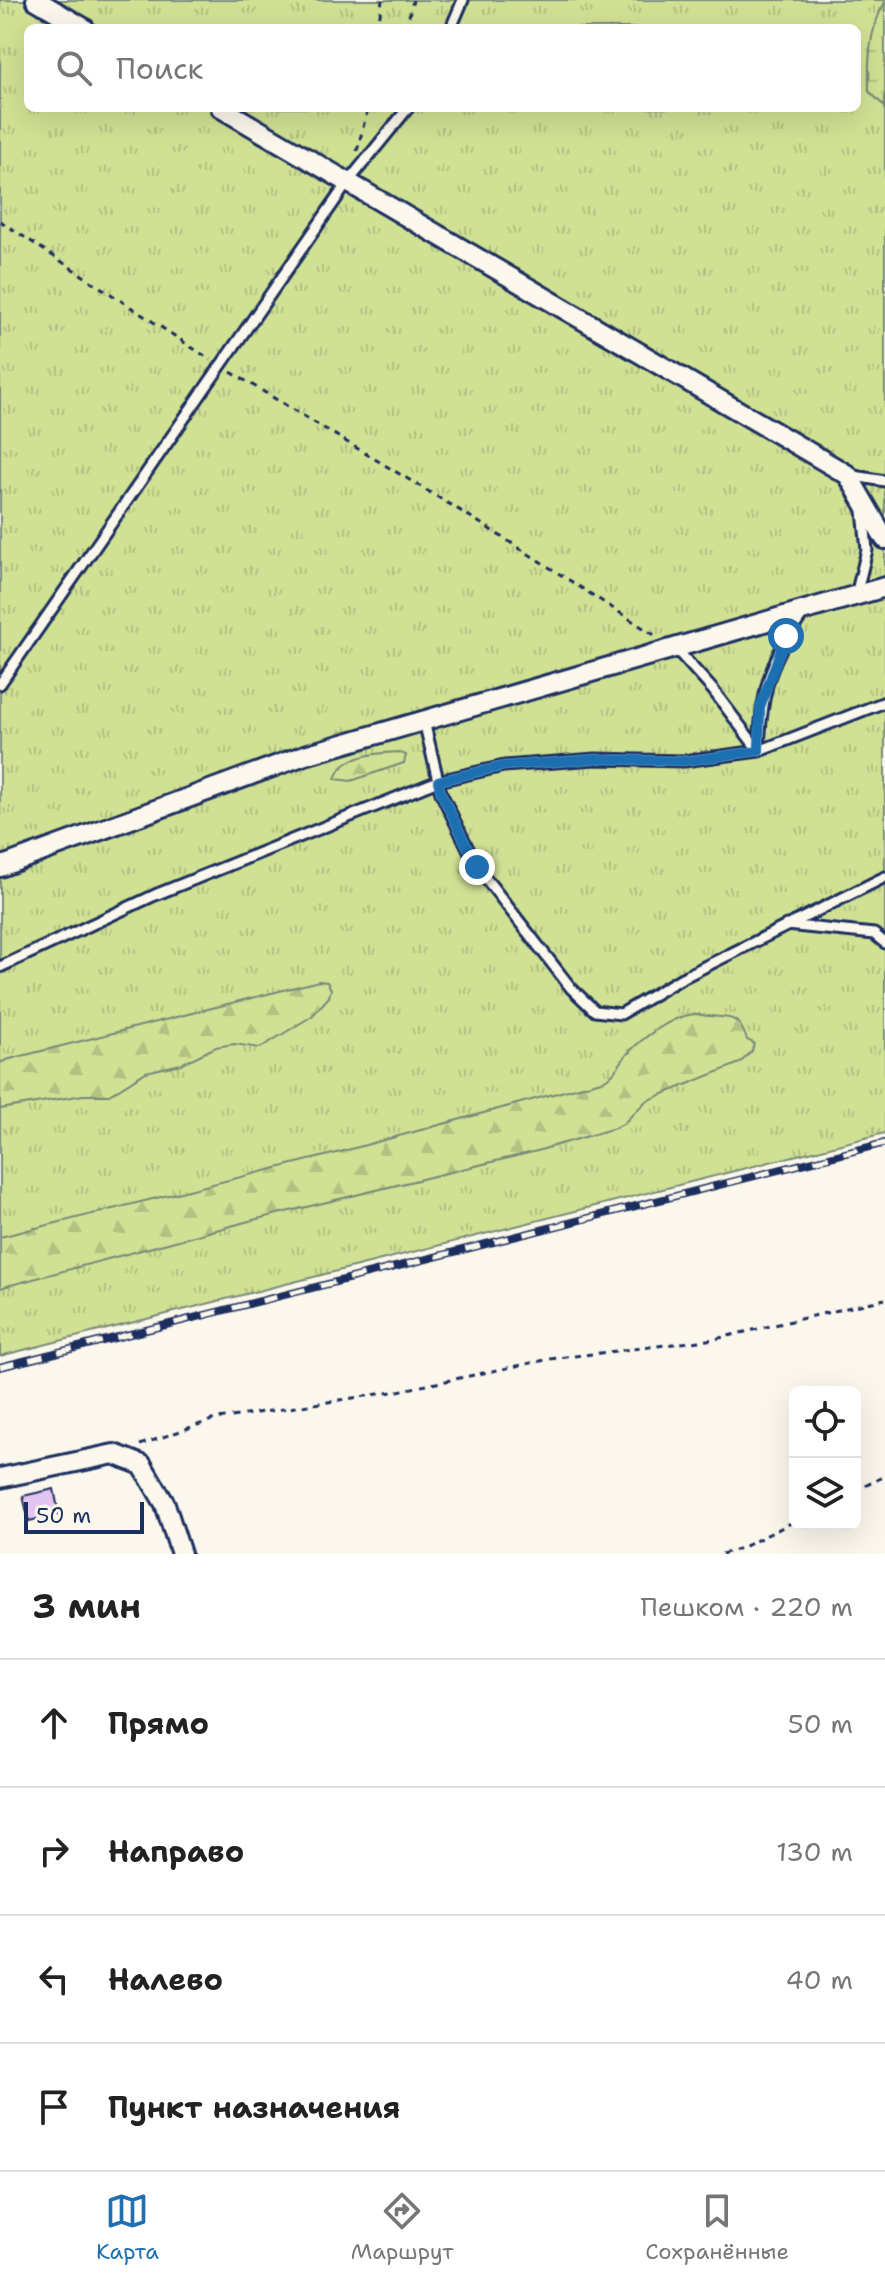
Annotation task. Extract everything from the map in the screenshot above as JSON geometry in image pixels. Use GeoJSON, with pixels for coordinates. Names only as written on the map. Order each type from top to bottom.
{"type":"FeatureCollection","features":[{"type":"Feature","properties":{"kind":"street"},"geometry":{"type":"LineString","coordinates":[[36,0],[77,24]]}},
{"type":"Feature","properties":{"kind":"street"},"geometry":{"type":"LineString","coordinates":[[228,112],[848,475],[885,539]]}},
{"type":"Feature","properties":{"kind":"street"},"geometry":{"type":"LineString","coordinates":[[0,867],[305,755],[885,587]]}},
{"type":"Feature","properties":{"kind":"street"},"geometry":{"type":"LineString","coordinates":[[0,1478],[114,1454],[142,1465],[165,1504],[181,1554]]}},
{"type":"Feature","properties":{"kind":"lane"},"geometry":{"type":"LineString","coordinates":[[453,24],[463,0]]}},
{"type":"Feature","properties":{"kind":"lane"},"geometry":{"type":"LineString","coordinates":[[0,684],[348,182],[405,112]]}},
{"type":"Feature","properties":{"kind":"lane"},"geometry":{"type":"LineString","coordinates":[[848,475],[885,481]]}},
{"type":"Feature","properties":{"kind":"lane"},"geometry":{"type":"LineString","coordinates":[[856,595],[867,550],[862,500]]}},
{"type":"Feature","properties":{"kind":"lane"},"geometry":{"type":"LineString","coordinates":[[759,751],[760,707],[771,673],[786,636],[805,611]]}},
{"type":"Feature","properties":{"kind":"lane"},"geometry":{"type":"LineString","coordinates":[[676,649],[713,690],[759,751]]}},
{"type":"Feature","properties":{"kind":"lane"},"geometry":{"type":"LineString","coordinates":[[0,967],[155,895],[438,781],[504,766],[595,759],[684,761],[759,751],[885,702]]}},
{"type":"Feature","properties":{"kind":"lane"},"geometry":{"type":"LineString","coordinates":[[424,721],[441,793],[477,867],[571,988],[595,1011],[621,1014],[680,979],[885,877]]}},
{"type":"Feature","properties":{"kind":"lane"},"geometry":{"type":"LineString","coordinates":[[786,925],[874,934],[885,943]]}},
{"type":"Feature","properties":{"kind":"path"},"geometry":{"type":"LineString","coordinates":[[379,24],[382,0]]}},
{"type":"Feature","properties":{"kind":"path"},"geometry":{"type":"LineString","coordinates":[[407,24],[413,0]]}},
{"type":"Feature","properties":{"kind":"path"},"geometry":{"type":"LineString","coordinates":[[356,154],[367,112]]}},
{"type":"Feature","properties":{"kind":"path"},"geometry":{"type":"LineString","coordinates":[[0,221],[222,366],[474,519],[676,649]]}},
{"type":"Feature","properties":{"kind":"path"},"geometry":{"type":"LineString","coordinates":[[114,1454],[212,1420],[398,1391],[550,1359],[715,1339],[885,1299]]}},
{"type":"Feature","properties":{"kind":"path"},"geometry":{"type":"LineString","coordinates":[[861,1488],[885,1476]]}},
{"type":"Feature","properties":{"kind":"path"},"geometry":{"type":"LineString","coordinates":[[722,1554],[789,1524]]}},
{"type":"Feature","properties":{"kind":"green space"},"geometry":{"type":"Polygon","coordinates":[[[0,0],[885,0],[885,1133],[0,1356],[0,0]]]}},
{"type":"Feature","properties":{"kind":"green space"},"geometry":{"type":"Polygon","coordinates":[[[885,2],[885,107],[869,91],[869,56],[873,34],[885,2]]]}},
{"type":"Feature","properties":{"kind":"green space"},"geometry":{"type":"Polygon","coordinates":[[[398,752],[406,755],[404,763],[351,781],[335,779],[352,760],[398,752]]]}},
{"type":"Feature","properties":{"kind":"green space"},"geometry":{"type":"Polygon","coordinates":[[[319,981],[327,982],[331,989],[329,997],[312,1016],[260,1048],[234,1044],[216,1047],[181,1064],[146,1072],[109,1095],[83,1095],[0,1109],[0,1063],[6,1060],[319,981]]]}},
{"type":"Feature","properties":{"kind":"green space"},"geometry":{"type":"Polygon","coordinates":[[[697,1014],[734,1020],[747,1040],[754,1043],[752,1051],[740,1063],[646,1101],[615,1128],[537,1151],[253,1220],[0,1288],[0,1237],[329,1155],[605,1080],[630,1051],[652,1033],[679,1018],[697,1014]]]}},
{"type":"Feature","properties":{"kind":"building"},"geometry":{"type":"Polygon","coordinates":[[[54,1489],[59,1514],[29,1521],[23,1496],[54,1489]]]}},
{"type":"Feature","properties":{"kind":"railway"},"geometry":{"type":"LineString","coordinates":[[0,1367],[885,1143]]}},
{"type":"Feature","properties":{"kind":"route"},"geometry":{"type":"LineString","coordinates":[[477,867],[438,781],[504,766],[595,759],[684,761],[759,751],[760,707],[786,636]]}}]}
